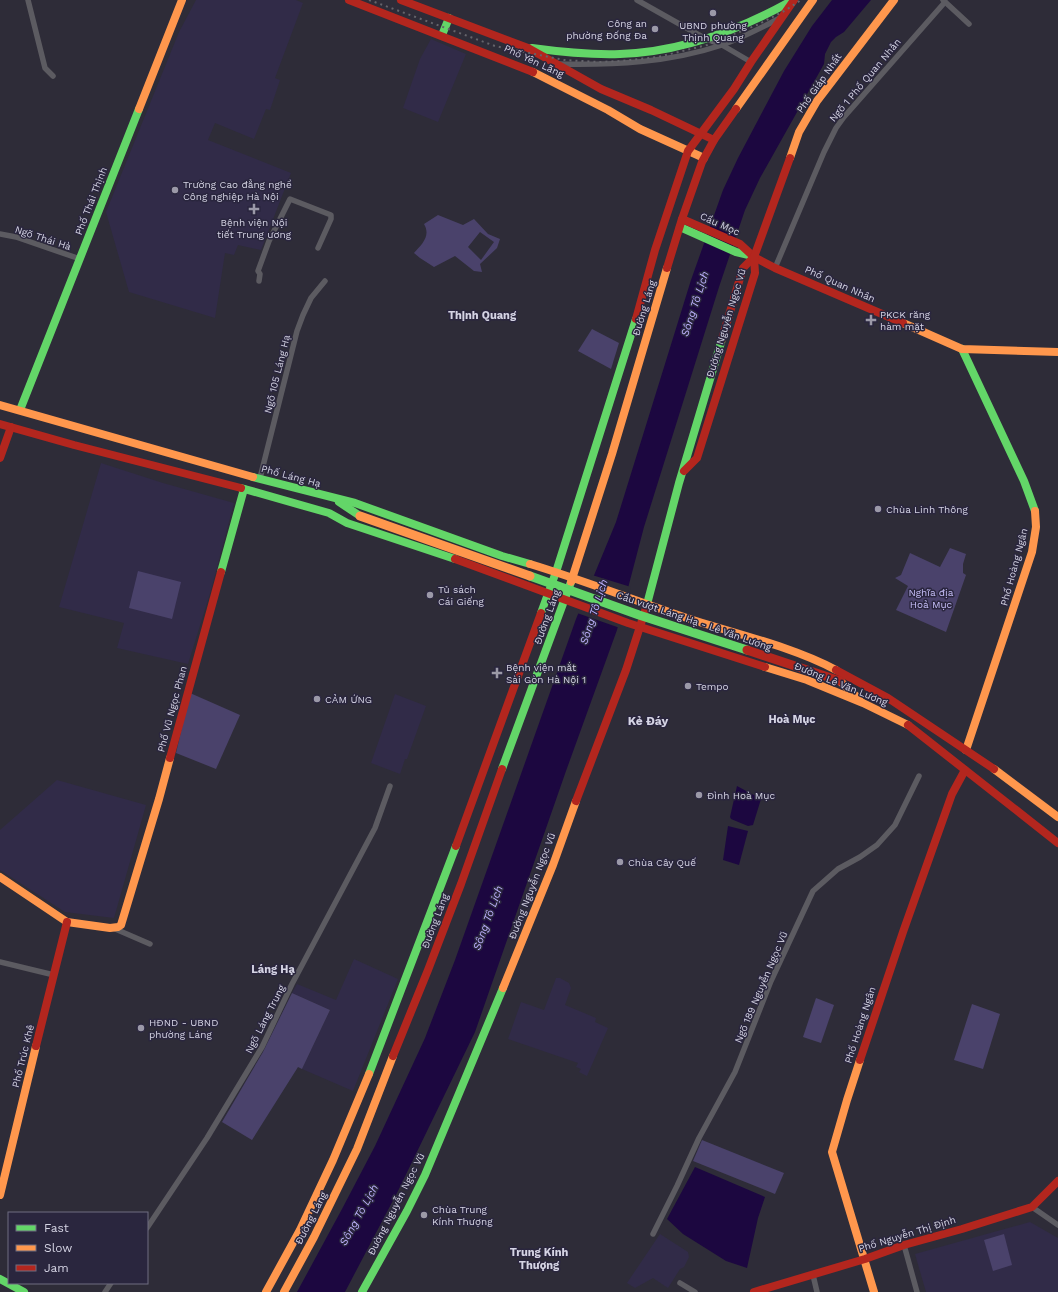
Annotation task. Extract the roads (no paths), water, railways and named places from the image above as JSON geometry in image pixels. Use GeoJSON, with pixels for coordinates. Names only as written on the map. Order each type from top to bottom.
{"type":"FeatureCollection","features":[{"type":"Feature","properties":{"kind":"main road","name":"Phố Thái Thịnh"},"geometry":{"type":"LineString","coordinates":[[20,410],[182,0]]}},
{"type":"Feature","properties":{"kind":"main road","name":"Phố Yên Lãng"},"geometry":{"type":"LineString","coordinates":[[348,0],[526,68],[608,110],[640,129],[704,158]]}},
{"type":"Feature","properties":{"kind":"main road","name":"Phố Yên Lãng"},"geometry":{"type":"LineString","coordinates":[[401,0],[528,48],[559,64],[601,89],[651,110],[714,140]]}},
{"type":"Feature","properties":{"kind":"main road"},"geometry":{"type":"LineString","coordinates":[[528,48],[570,52],[620,54],[647,52],[706,39],[732,31],[766,16],[794,0]]}},
{"type":"Feature","properties":{"kind":"main road","name":"Đường Láng"},"geometry":{"type":"LineString","coordinates":[[266,1292],[300,1230],[333,1160],[375,1059],[444,878],[556,572],[638,311],[664,220],[688,151],[734,89],[794,0]]}},
{"type":"Feature","properties":{"kind":"main road","name":"Đường Láng"},"geometry":{"type":"LineString","coordinates":[[284,1292],[314,1237],[357,1149],[382,1082],[428,970],[461,884],[508,751],[573,578],[653,316],[685,225],[704,158],[714,140],[813,0]]}},
{"type":"Feature","properties":{"kind":"main road","name":"Phố Giáp Nhất"},"geometry":{"type":"LineString","coordinates":[[754,257],[799,132],[817,101],[894,0]]}},
{"type":"Feature","properties":{"kind":"main road"},"geometry":{"type":"LineString","coordinates":[[442,36],[449,18]]}},
{"type":"Feature","properties":{"kind":"main road","name":"Cầu Mọc"},"geometry":{"type":"LineString","coordinates":[[685,225],[738,248]]}},
{"type":"Feature","properties":{"kind":"main road","name":"Phố Quan Nhân"},"geometry":{"type":"LineString","coordinates":[[738,248],[775,268],[962,349],[1058,352]]}},
{"type":"Feature","properties":{"kind":"main road","name":"Đường Nguyễn Ngọc Vũ"},"geometry":{"type":"LineString","coordinates":[[362,1292],[407,1211],[425,1175],[518,952],[626,670],[647,604],[683,472],[697,458],[755,273],[754,257]]}},
{"type":"Feature","properties":{"kind":"main road"},"geometry":{"type":"LineString","coordinates":[[638,311],[653,316]]}},
{"type":"Feature","properties":{"kind":"main road","name":"Phố Hoàng Ngân"},"geometry":{"type":"LineString","coordinates":[[962,349],[1024,481],[1036,516],[1036,528],[1031,552],[999,655],[979,707],[966,750]]}},
{"type":"Feature","properties":{"kind":"main road","name":"Phố Láng Hạ"},"geometry":{"type":"LineString","coordinates":[[0,405],[332,498],[355,503],[502,556],[573,578]]}},
{"type":"Feature","properties":{"kind":"main road"},"geometry":{"type":"LineString","coordinates":[[0,424],[329,513],[347,523],[495,574],[565,600]]}},
{"type":"Feature","properties":{"kind":"main road"},"geometry":{"type":"LineString","coordinates":[[0,458],[11,427]]}},
{"type":"Feature","properties":{"kind":"main road"},"geometry":{"type":"LineString","coordinates":[[144,464],[149,447]]}},
{"type":"Feature","properties":{"kind":"main road","name":"Phố Vũ Ngọc Phan"},"geometry":{"type":"LineString","coordinates":[[113,928],[121,925],[145,848],[244,489]]}},
{"type":"Feature","properties":{"kind":"main road","name":"Cầu vượt Láng Hạ - Lê Văn Lương"},"geometry":{"type":"LineString","coordinates":[[332,498],[360,516],[639,615],[840,681],[869,688]]}},
{"type":"Feature","properties":{"kind":"main road","name":"Cầu vượt Láng Hạ - Lê Văn Lương"},"geometry":{"type":"LineString","coordinates":[[329,513],[360,516]]}},
{"type":"Feature","properties":{"kind":"main road"},"geometry":{"type":"LineString","coordinates":[[495,574],[502,556]]}},
{"type":"Feature","properties":{"kind":"main road","name":"Đường Lê Văn Lương"},"geometry":{"type":"LineString","coordinates":[[573,578],[826,665],[908,710],[986,763],[1058,817]]}},
{"type":"Feature","properties":{"kind":"main road","name":"Đường Lê Văn Lương"},"geometry":{"type":"LineString","coordinates":[[565,600],[628,623],[806,680],[863,703],[907,724],[1058,843]]}},
{"type":"Feature","properties":{"kind":"main road"},"geometry":{"type":"LineString","coordinates":[[687,642],[694,620]]}},
{"type":"Feature","properties":{"kind":"main road","name":"Cầu vượt Láng Hạ - Lê Văn Lương"},"geometry":{"type":"LineString","coordinates":[[840,681],[863,703]]}},
{"type":"Feature","properties":{"kind":"main road","name":"Phố Hoàng Ngân"},"geometry":{"type":"LineString","coordinates":[[874,1292],[832,1152],[851,1088],[903,932],[952,794],[965,770]]}},
{"type":"Feature","properties":{"kind":"main road"},"geometry":{"type":"LineString","coordinates":[[0,877],[67,922],[113,928]]}},
{"type":"Feature","properties":{"kind":"main road","name":"Phố Trúc Khê"},"geometry":{"type":"LineString","coordinates":[[0,1196],[67,922]]}},
{"type":"Feature","properties":{"kind":"main road"},"geometry":{"type":"LineString","coordinates":[[411,965],[428,970]]}},
{"type":"Feature","properties":{"kind":"main road","name":"Phố Nguyễn Thị Định"},"geometry":{"type":"LineString","coordinates":[[754,1292],[1032,1207],[1058,1181]]}},
{"type":"Feature","properties":{"kind":"main road"},"geometry":{"type":"LineString","coordinates":[[9,1284],[24,1292]]}},
{"type":"Feature","properties":{"kind":"street"},"geometry":{"type":"LineString","coordinates":[[28,0],[45,68],[53,76]]}},
{"type":"Feature","properties":{"kind":"street"},"geometry":{"type":"LineString","coordinates":[[637,0],[706,39],[722,45],[751,62]]}},
{"type":"Feature","properties":{"kind":"street"},"geometry":{"type":"LineString","coordinates":[[944,1],[969,24]]}},
{"type":"Feature","properties":{"kind":"street","name":"Ngõ 1 Phố Quan Nhân"},"geometry":{"type":"LineString","coordinates":[[775,268],[824,152],[836,128],[944,1]]}},
{"type":"Feature","properties":{"kind":"street"},"geometry":{"type":"LineString","coordinates":[[559,64],[633,63],[674,57],[722,45],[755,31],[782,17]]}},
{"type":"Feature","properties":{"kind":"street"},"geometry":{"type":"LineString","coordinates":[[259,281],[260,274],[258,271],[269,241],[290,199],[331,215],[331,219],[318,248]]}},
{"type":"Feature","properties":{"kind":"street","name":"Ngõ Thái Hà"},"geometry":{"type":"LineString","coordinates":[[0,234],[16,237],[80,260]]}},
{"type":"Feature","properties":{"kind":"street","name":"Ngõ 105 Láng Hạ"},"geometry":{"type":"LineString","coordinates":[[260,478],[297,331],[311,298],[326,281]]}},
{"type":"Feature","properties":{"kind":"street","name":"Ngõ 189 Nguyễn Ngọc Vũ"},"geometry":{"type":"LineString","coordinates":[[652,1234],[677,1186],[699,1138],[735,1072],[771,981],[813,891],[838,869],[860,857],[877,845],[895,825],[920,776]]}},
{"type":"Feature","properties":{"kind":"street","name":"Ngõ Láng Trung"},"geometry":{"type":"LineString","coordinates":[[148,1226],[210,1132],[262,1047],[292,984],[375,828],[390,786]]}},
{"type":"Feature","properties":{"kind":"street"},"geometry":{"type":"LineString","coordinates":[[113,928],[150,944]]}},
{"type":"Feature","properties":{"kind":"street"},"geometry":{"type":"LineString","coordinates":[[0,962],[54,975]]}},
{"type":"Feature","properties":{"kind":"street"},"geometry":{"type":"LineString","coordinates":[[1032,1207],[1058,1225]]}},
{"type":"Feature","properties":{"kind":"street"},"geometry":{"type":"LineString","coordinates":[[904,1245],[918,1292]]}},
{"type":"Feature","properties":{"kind":"street"},"geometry":{"type":"LineString","coordinates":[[812,1275],[817,1292]]}},
{"type":"Feature","properties":{"kind":"street"},"geometry":{"type":"LineString","coordinates":[[680,1283],[694,1292]]}},
{"type":"Feature","properties":{"kind":"water","name":"Sông Tô Lịch"},"geometry":{"type":"Polygon","coordinates":[[[832,0],[871,0],[844,32],[831,42],[825,54],[824,64],[760,178],[745,210],[719,287],[644,527],[617,630],[475,1032],[398,1191],[345,1292],[297,1292],[375,1146],[425,1038],[455,960],[576,619],[616,522],[691,280],[723,190],[738,158],[784,71],[812,26],[832,0]]]}},
{"type":"Feature","properties":{"kind":"water"},"geometry":{"type":"Polygon","coordinates":[[[737,786],[761,799],[753,825],[748,826],[731,819],[730,817],[737,786]]]}},
{"type":"Feature","properties":{"kind":"water"},"geometry":{"type":"Polygon","coordinates":[[[728,826],[748,831],[739,865],[723,860],[728,826]]]}},
{"type":"Feature","properties":{"kind":"water"},"geometry":{"type":"Polygon","coordinates":[[[695,1167],[765,1197],[758,1218],[747,1268],[726,1261],[683,1234],[667,1219],[695,1167]]]}},
{"type":"Feature","properties":{"kind":"railway"},"geometry":{"type":"LineString","coordinates":[[369,0],[495,46],[564,60],[599,62],[658,57],[707,45],[757,25],[786,10],[801,0]]}},
{"type":"Feature","properties":{"kind":"place","name":"UBND phường Thịnh Quang"},"geometry":{"type":"Point","coordinates":[713,13]}},
{"type":"Feature","properties":{"kind":"place","name":"Công an phường Đống Đa"},"geometry":{"type":"Point","coordinates":[655,29]}},
{"type":"Feature","properties":{"kind":"place","name":"Trường Cao đẳng nghề Công nghiệp Hà Nội"},"geometry":{"type":"Point","coordinates":[175,190]}},
{"type":"Feature","properties":{"kind":"place","name":"Bệnh viện Nội tiết Trung ương"},"geometry":{"type":"Point","coordinates":[254,209]}},
{"type":"Feature","properties":{"kind":"place","name":"PKCK răng hàm mặt"},"geometry":{"type":"Point","coordinates":[871,320]}},
{"type":"Feature","properties":{"kind":"place","name":"Chùa Linh Thông"},"geometry":{"type":"Point","coordinates":[878,509]}},
{"type":"Feature","properties":{"kind":"place","name":"Tủ sách Cái Giếng"},"geometry":{"type":"Point","coordinates":[430,595]}},
{"type":"Feature","properties":{"kind":"place","name":"Bệnh viện mắt Sài Gòn Hà Nội 1"},"geometry":{"type":"Point","coordinates":[497,673]}},
{"type":"Feature","properties":{"kind":"place","name":"Tempo"},"geometry":{"type":"Point","coordinates":[688,686]}},
{"type":"Feature","properties":{"kind":"place","name":"CẢM ỨNG"},"geometry":{"type":"Point","coordinates":[317,699]}},
{"type":"Feature","properties":{"kind":"place","name":"Đình Hoà Mục"},"geometry":{"type":"Point","coordinates":[699,795]}},
{"type":"Feature","properties":{"kind":"place","name":"Chùa Cây Quế"},"geometry":{"type":"Point","coordinates":[620,862]}},
{"type":"Feature","properties":{"kind":"place","name":"HĐND - UBND phường Láng"},"geometry":{"type":"Point","coordinates":[141,1028]}},
{"type":"Feature","properties":{"kind":"place","name":"Chùa Trung Kính Thượng"},"geometry":{"type":"Point","coordinates":[424,1215]}},
{"type":"Feature","properties":{"kind":"district","name":"Thịnh Quang"},"geometry":{"type":"Point","coordinates":[482,315]}},
{"type":"Feature","properties":{"kind":"district","name":"Hoà Mục"},"geometry":{"type":"Point","coordinates":[792,719]}},
{"type":"Feature","properties":{"kind":"district","name":"Kẻ Đáy"},"geometry":{"type":"Point","coordinates":[648,721]}},
{"type":"Feature","properties":{"kind":"district","name":"Láng Hạ"},"geometry":{"type":"Point","coordinates":[273,969]}},
{"type":"Feature","properties":{"kind":"district","name":"Trung Kính Thượng"},"geometry":{"type":"Point","coordinates":[539,1258]}},
{"type":"Feature","properties":{"kind":"park label","name":"Nghĩa địa Hoả Mục"},"geometry":{"type":"Point","coordinates":[931,598]}}]}
